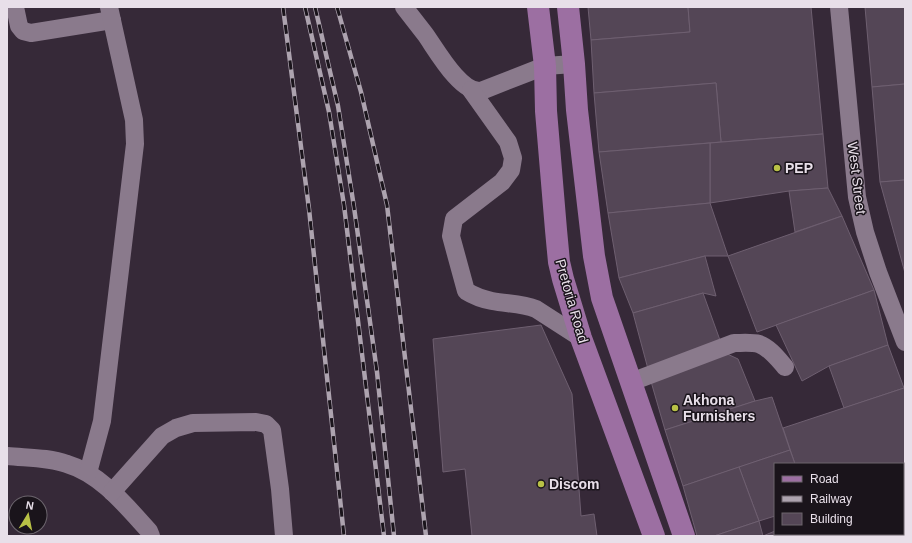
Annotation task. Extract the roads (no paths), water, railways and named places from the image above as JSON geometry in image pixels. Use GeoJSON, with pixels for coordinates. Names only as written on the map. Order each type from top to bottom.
{"type":"FeatureCollection","features":[{"type":"Feature","properties":{"kind":"main road","name":"Pretoria Road"},"geometry":{"type":"LineString","coordinates":[[538,7],[545,66],[546,111],[559,262],[581,338],[654,536]]}},
{"type":"Feature","properties":{"kind":"main road"},"geometry":{"type":"LineString","coordinates":[[568,7],[577,110],[594,256],[602,298],[684,536]]}},
{"type":"Feature","properties":{"kind":"street"},"geometry":{"type":"LineString","coordinates":[[15,7],[19,26],[22,31],[30,33],[110,14],[134,120],[135,144],[102,421],[88,473]]}},
{"type":"Feature","properties":{"kind":"street"},"geometry":{"type":"LineString","coordinates":[[404,7],[454,75],[471,90],[508,142],[513,158],[511,170],[502,182],[454,219],[451,236],[466,291],[480,298],[530,306],[581,338]]}},
{"type":"Feature","properties":{"kind":"street","name":"West Street"},"geometry":{"type":"LineString","coordinates":[[840,7],[857,197],[865,232],[878,272],[901,322],[905,342]]}},
{"type":"Feature","properties":{"kind":"street"},"geometry":{"type":"LineString","coordinates":[[471,90],[476,92],[481,91],[545,66],[574,64]]}},
{"type":"Feature","properties":{"kind":"street"},"geometry":{"type":"LineString","coordinates":[[631,382],[734,343],[759,344],[771,351],[785,367]]}},
{"type":"Feature","properties":{"kind":"street"},"geometry":{"type":"LineString","coordinates":[[112,492],[162,436],[176,428],[193,423],[256,422],[266,424],[272,430],[280,489],[284,536]]}},
{"type":"Feature","properties":{"kind":"street"},"geometry":{"type":"LineString","coordinates":[[7,456],[46,459],[68,464],[88,473],[112,492],[149,531],[151,536]]}},
{"type":"Feature","properties":{"kind":"railway"},"geometry":{"type":"LineString","coordinates":[[283,7],[309,209],[344,536]]}},
{"type":"Feature","properties":{"kind":"railway"},"geometry":{"type":"LineString","coordinates":[[305,7],[329,112],[344,205],[384,536]]}},
{"type":"Feature","properties":{"kind":"railway"},"geometry":{"type":"LineString","coordinates":[[315,7],[338,106],[354,207],[377,372],[394,536]]}},
{"type":"Feature","properties":{"kind":"railway"},"geometry":{"type":"LineString","coordinates":[[337,7],[361,92],[387,205],[426,536]]}},
{"type":"Feature","properties":{"kind":"place","name":"PEP"},"geometry":{"type":"Point","coordinates":[777,168]}},
{"type":"Feature","properties":{"kind":"place","name":"Akhona Furnishers"},"geometry":{"type":"Point","coordinates":[675,408]}},
{"type":"Feature","properties":{"kind":"place","name":"Discom"},"geometry":{"type":"Point","coordinates":[541,484]}}]}
